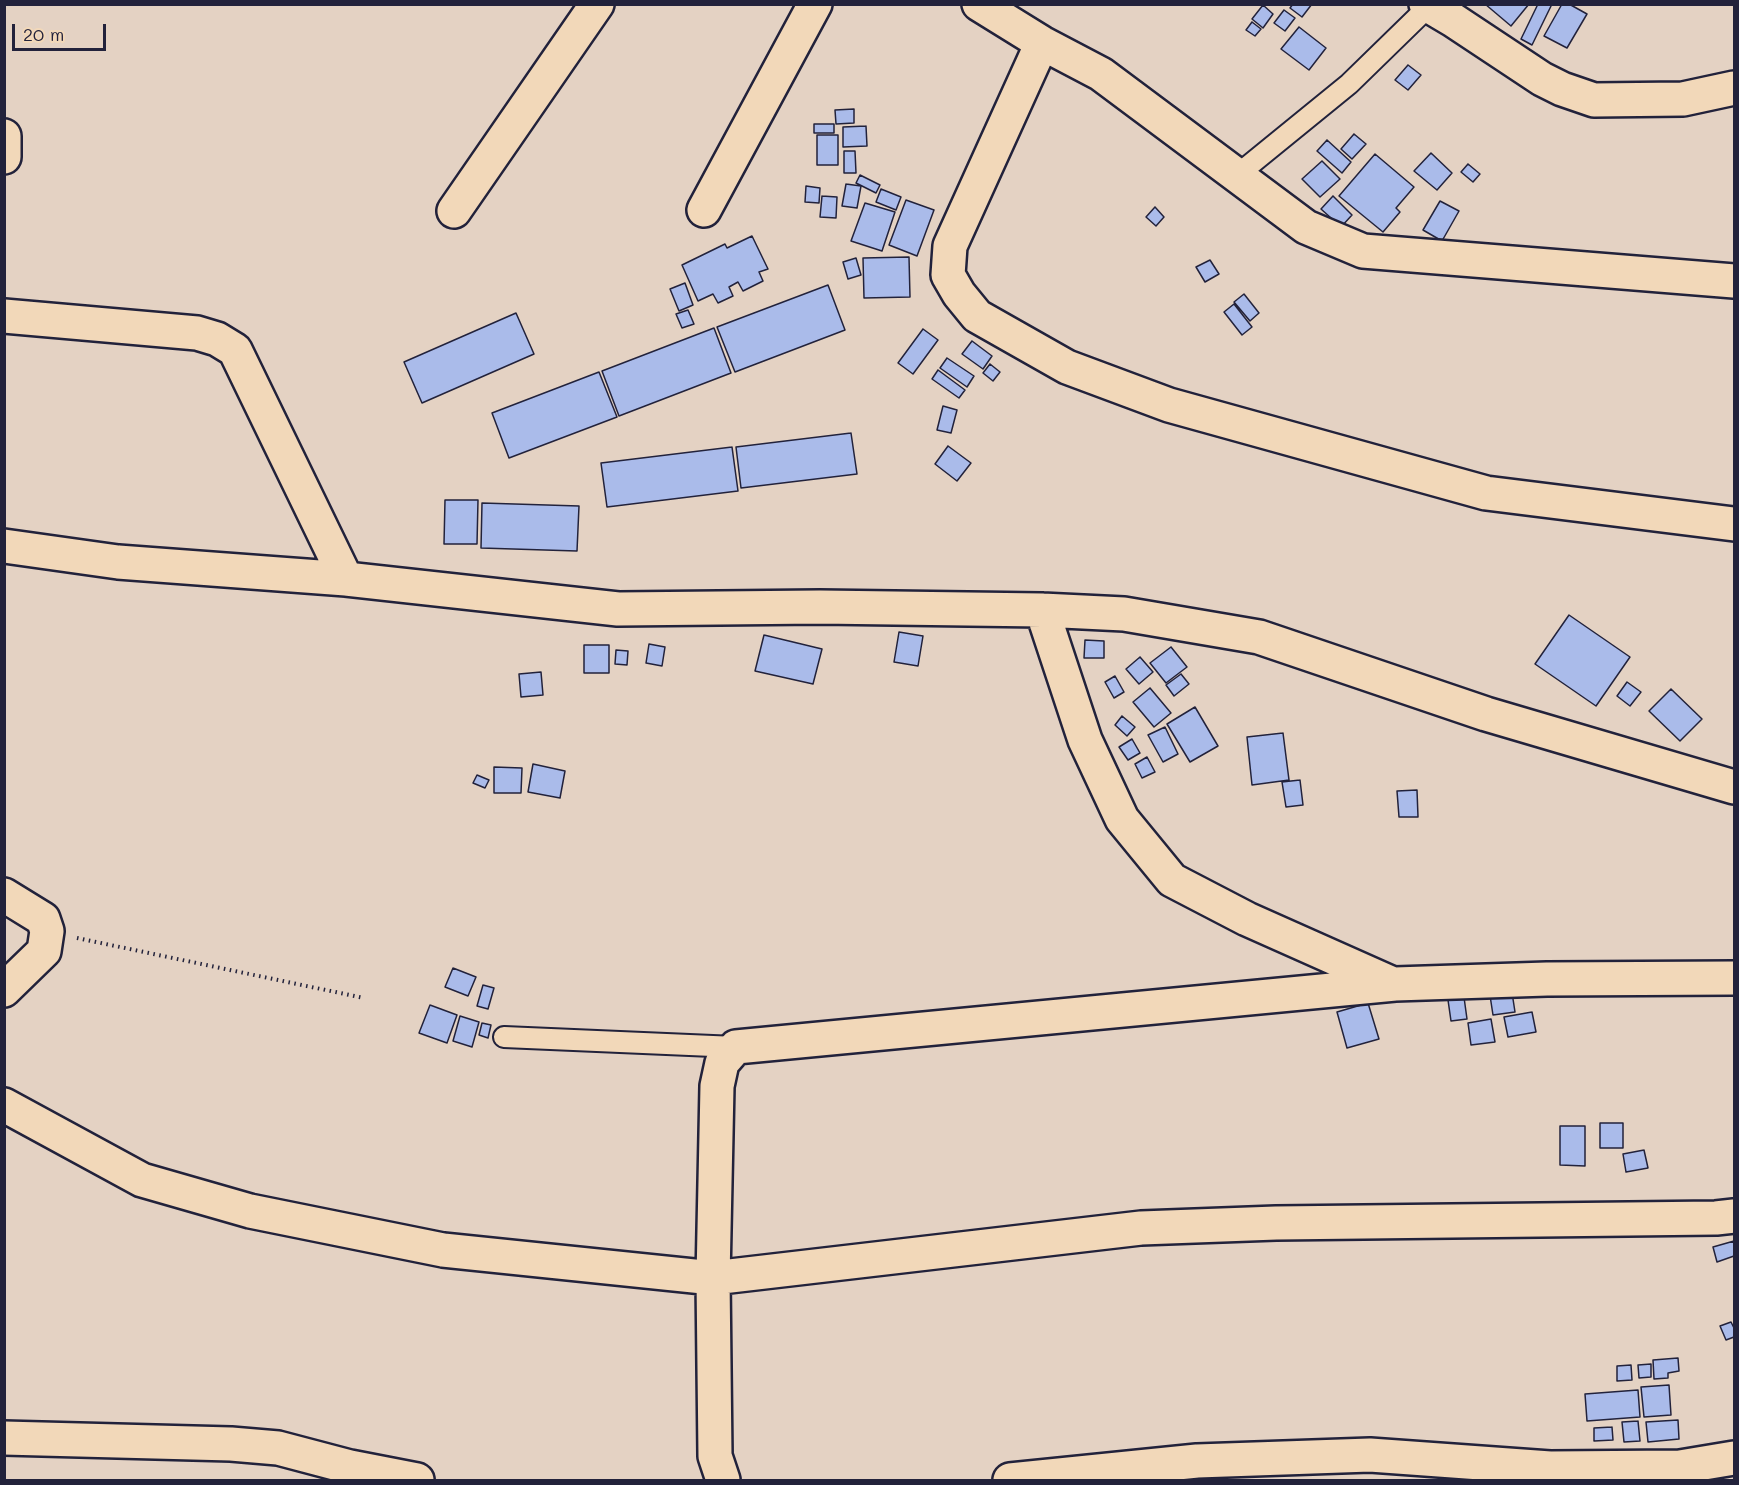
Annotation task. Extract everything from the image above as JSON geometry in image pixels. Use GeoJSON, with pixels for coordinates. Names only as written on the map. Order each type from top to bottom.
{"type":"FeatureCollection","features":[{"type":"Feature","properties":{"kind":"street"},"geometry":{"type":"LineString","coordinates":[[454,211],[597,4]]}},
{"type":"Feature","properties":{"kind":"street"},"geometry":{"type":"LineString","coordinates":[[704,210],[815,4]]}},
{"type":"Feature","properties":{"kind":"street"},"geometry":{"type":"LineString","coordinates":[[979,4],[1042,43],[1101,74],[1306,226],[1363,251],[1734,281]]}},
{"type":"Feature","properties":{"kind":"street"},"geometry":{"type":"LineString","coordinates":[[1427,5],[1542,79],[1594,100],[1683,99],[1734,88]]}},
{"type":"Feature","properties":{"kind":"street"},"geometry":{"type":"LineString","coordinates":[[1042,43],[950,246],[948,275],[959,294],[977,316],[1067,367],[1169,405],[1475,490],[1734,524]]}},
{"type":"Feature","properties":{"kind":"street"},"geometry":{"type":"LineString","coordinates":[[4,136],[4,157]]}},
{"type":"Feature","properties":{"kind":"street"},"geometry":{"type":"LineString","coordinates":[[4,316],[197,333],[217,339],[235,350],[346,579]]}},
{"type":"Feature","properties":{"kind":"street"},"geometry":{"type":"LineString","coordinates":[[4,546],[118,562],[346,579],[618,609],[820,607],[1042,610],[1124,614],[1259,637],[1486,714],[1734,787]]}},
{"type":"Feature","properties":{"kind":"street"},"geometry":{"type":"LineString","coordinates":[[1042,610],[1085,740],[1122,819],[1172,880],[1247,919],[1395,984]]}},
{"type":"Feature","properties":{"kind":"street"},"geometry":{"type":"LineString","coordinates":[[4,895],[43,919],[47,932],[44,951],[4,990]]}},
{"type":"Feature","properties":{"kind":"street"},"geometry":{"type":"LineString","coordinates":[[723,1480],[716,1456],[713,1278],[717,1086],[722,1063],[736,1047],[1395,984],[1546,979],[1734,978]]}},
{"type":"Feature","properties":{"kind":"street"},"geometry":{"type":"LineString","coordinates":[[4,1105],[142,1180],[250,1211],[443,1251],[713,1278],[1141,1228],[1276,1223],[1734,1216]]}},
{"type":"Feature","properties":{"kind":"street"},"geometry":{"type":"LineString","coordinates":[[4,1438],[231,1444],[278,1448],[350,1467],[417,1480]]}},
{"type":"Feature","properties":{"kind":"street"},"geometry":{"type":"LineString","coordinates":[[1010,1480],[1072,1477],[1197,1461],[1370,1455],[1551,1474],[1680,1467],[1734,1458]]}},
{"type":"Feature","properties":{"kind":"lane"},"geometry":{"type":"LineString","coordinates":[[1236,176],[1349,84],[1427,5]]}},
{"type":"Feature","properties":{"kind":"lane"},"geometry":{"type":"LineString","coordinates":[[504,1037],[736,1047]]}},
{"type":"Feature","properties":{"kind":"path"},"geometry":{"type":"LineString","coordinates":[[47,932],[364,998]]}},
{"type":"Feature","properties":{"kind":"building"},"geometry":{"type":"Polygon","coordinates":[[[1293,4],[1312,4],[1302,17],[1290,8],[1293,4]]]}},
{"type":"Feature","properties":{"kind":"building"},"geometry":{"type":"Polygon","coordinates":[[[1485,4],[1529,4],[1511,26],[1485,4]]]}},
{"type":"Feature","properties":{"kind":"building"},"geometry":{"type":"Polygon","coordinates":[[[1538,4],[1552,4],[1532,45],[1521,39],[1538,4]]]}},
{"type":"Feature","properties":{"kind":"building"},"geometry":{"type":"Polygon","coordinates":[[[1562,4],[1569,4],[1587,14],[1567,48],[1544,36],[1562,4]]]}},
{"type":"Feature","properties":{"kind":"building"},"geometry":{"type":"Polygon","coordinates":[[[1263,5],[1273,14],[1263,28],[1252,19],[1263,5]]]}},
{"type":"Feature","properties":{"kind":"building"},"geometry":{"type":"Polygon","coordinates":[[[1284,10],[1295,18],[1285,31],[1274,23],[1284,10]]]}},
{"type":"Feature","properties":{"kind":"building"},"geometry":{"type":"Polygon","coordinates":[[[1252,22],[1261,29],[1255,36],[1246,30],[1252,22]]]}},
{"type":"Feature","properties":{"kind":"building"},"geometry":{"type":"Polygon","coordinates":[[[1299,27],[1326,48],[1309,70],[1281,49],[1299,27]]]}},
{"type":"Feature","properties":{"kind":"building"},"geometry":{"type":"Polygon","coordinates":[[[1408,65],[1421,75],[1408,90],[1395,80],[1408,65]]]}},
{"type":"Feature","properties":{"kind":"building"},"geometry":{"type":"Polygon","coordinates":[[[854,109],[854,123],[836,124],[835,110],[854,109]]]}},
{"type":"Feature","properties":{"kind":"building"},"geometry":{"type":"Polygon","coordinates":[[[814,124],[834,124],[834,133],[814,133],[814,124]]]}},
{"type":"Feature","properties":{"kind":"building"},"geometry":{"type":"Polygon","coordinates":[[[866,126],[867,146],[843,147],[843,127],[866,126]]]}},
{"type":"Feature","properties":{"kind":"building"},"geometry":{"type":"Polygon","coordinates":[[[1354,134],[1366,144],[1352,159],[1341,149],[1354,134]]]}},
{"type":"Feature","properties":{"kind":"building"},"geometry":{"type":"Polygon","coordinates":[[[817,135],[838,135],[838,165],[817,165],[817,135]]]}},
{"type":"Feature","properties":{"kind":"building"},"geometry":{"type":"Polygon","coordinates":[[[1327,140],[1351,162],[1342,173],[1317,151],[1327,140]]]}},
{"type":"Feature","properties":{"kind":"building"},"geometry":{"type":"Polygon","coordinates":[[[844,151],[855,151],[856,173],[844,173],[844,151]]]}},
{"type":"Feature","properties":{"kind":"building"},"geometry":{"type":"Polygon","coordinates":[[[1431,153],[1452,173],[1437,190],[1414,171],[1431,153]]]}},
{"type":"Feature","properties":{"kind":"building"},"geometry":{"type":"Polygon","coordinates":[[[1375,154],[1414,187],[1396,208],[1400,212],[1383,232],[1339,196],[1375,154]]]}},
{"type":"Feature","properties":{"kind":"building"},"geometry":{"type":"Polygon","coordinates":[[[1322,161],[1340,179],[1320,197],[1302,179],[1322,161]]]}},
{"type":"Feature","properties":{"kind":"building"},"geometry":{"type":"Polygon","coordinates":[[[1468,164],[1480,174],[1473,182],[1461,172],[1468,164]]]}},
{"type":"Feature","properties":{"kind":"building"},"geometry":{"type":"Polygon","coordinates":[[[860,175],[880,185],[876,193],[856,183],[860,175]]]}},
{"type":"Feature","properties":{"kind":"building"},"geometry":{"type":"Polygon","coordinates":[[[846,184],[861,186],[857,208],[842,206],[846,184]]]}},
{"type":"Feature","properties":{"kind":"building"},"geometry":{"type":"Polygon","coordinates":[[[806,186],[820,188],[819,203],[805,202],[806,186]]]}},
{"type":"Feature","properties":{"kind":"building"},"geometry":{"type":"Polygon","coordinates":[[[881,189],[901,197],[896,210],[876,202],[881,189]]]}},
{"type":"Feature","properties":{"kind":"building"},"geometry":{"type":"Polygon","coordinates":[[[822,196],[837,197],[836,218],[820,217],[822,196]]]}},
{"type":"Feature","properties":{"kind":"building"},"geometry":{"type":"Polygon","coordinates":[[[1333,196],[1352,215],[1341,227],[1321,209],[1333,196]]]}},
{"type":"Feature","properties":{"kind":"building"},"geometry":{"type":"Polygon","coordinates":[[[906,200],[934,210],[917,256],[889,245],[906,200]]]}},
{"type":"Feature","properties":{"kind":"building"},"geometry":{"type":"Polygon","coordinates":[[[1440,201],[1459,211],[1442,241],[1423,230],[1440,201]]]}},
{"type":"Feature","properties":{"kind":"building"},"geometry":{"type":"Polygon","coordinates":[[[865,203],[895,212],[882,251],[851,241],[865,203]]]}},
{"type":"Feature","properties":{"kind":"building"},"geometry":{"type":"Polygon","coordinates":[[[1155,207],[1164,217],[1156,226],[1146,217],[1155,207]]]}},
{"type":"Feature","properties":{"kind":"building"},"geometry":{"type":"Polygon","coordinates":[[[752,236],[768,269],[759,272],[763,281],[743,291],[738,282],[729,287],[733,296],[718,303],[713,294],[698,301],[682,265],[725,244],[727,248],[752,236]]]}},
{"type":"Feature","properties":{"kind":"building"},"geometry":{"type":"Polygon","coordinates":[[[909,257],[910,297],[864,298],[863,258],[909,257]]]}},
{"type":"Feature","properties":{"kind":"building"},"geometry":{"type":"Polygon","coordinates":[[[856,258],[861,275],[848,279],[843,262],[856,258]]]}},
{"type":"Feature","properties":{"kind":"building"},"geometry":{"type":"Polygon","coordinates":[[[1210,260],[1219,274],[1205,282],[1196,267],[1210,260]]]}},
{"type":"Feature","properties":{"kind":"building"},"geometry":{"type":"Polygon","coordinates":[[[685,283],[693,305],[679,311],[670,289],[685,283]]]}},
{"type":"Feature","properties":{"kind":"building"},"geometry":{"type":"Polygon","coordinates":[[[828,285],[845,330],[735,372],[717,327],[828,285]]]}},
{"type":"Feature","properties":{"kind":"building"},"geometry":{"type":"Polygon","coordinates":[[[1244,294],[1259,313],[1250,321],[1234,302],[1244,294]]]}},
{"type":"Feature","properties":{"kind":"building"},"geometry":{"type":"Polygon","coordinates":[[[1234,304],[1252,327],[1242,335],[1224,312],[1234,304]]]}},
{"type":"Feature","properties":{"kind":"building"},"geometry":{"type":"Polygon","coordinates":[[[688,310],[694,324],[682,328],[676,314],[688,310]]]}},
{"type":"Feature","properties":{"kind":"building"},"geometry":{"type":"Polygon","coordinates":[[[516,313],[534,354],[422,403],[404,362],[516,313]]]}},
{"type":"Feature","properties":{"kind":"building"},"geometry":{"type":"Polygon","coordinates":[[[714,328],[731,373],[619,416],[602,371],[714,328]]]}},
{"type":"Feature","properties":{"kind":"building"},"geometry":{"type":"Polygon","coordinates":[[[923,329],[938,340],[913,374],[898,363],[923,329]]]}},
{"type":"Feature","properties":{"kind":"building"},"geometry":{"type":"Polygon","coordinates":[[[972,341],[992,356],[983,369],[962,354],[972,341]]]}},
{"type":"Feature","properties":{"kind":"building"},"geometry":{"type":"Polygon","coordinates":[[[947,358],[974,376],[967,387],[940,368],[947,358]]]}},
{"type":"Feature","properties":{"kind":"building"},"geometry":{"type":"Polygon","coordinates":[[[990,364],[1000,372],[993,381],[983,373],[990,364]]]}},
{"type":"Feature","properties":{"kind":"building"},"geometry":{"type":"Polygon","coordinates":[[[938,370],[965,390],[959,398],[932,379],[938,370]]]}},
{"type":"Feature","properties":{"kind":"building"},"geometry":{"type":"Polygon","coordinates":[[[599,372],[617,417],[509,458],[492,413],[599,372]]]}},
{"type":"Feature","properties":{"kind":"building"},"geometry":{"type":"Polygon","coordinates":[[[943,406],[957,410],[951,433],[937,430],[943,406]]]}},
{"type":"Feature","properties":{"kind":"building"},"geometry":{"type":"Polygon","coordinates":[[[851,433],[857,474],[741,488],[736,447],[851,433]]]}},
{"type":"Feature","properties":{"kind":"building"},"geometry":{"type":"Polygon","coordinates":[[[948,446],[971,463],[957,481],[935,464],[948,446]]]}},
{"type":"Feature","properties":{"kind":"building"},"geometry":{"type":"Polygon","coordinates":[[[732,447],[738,491],[607,507],[601,463],[732,447]]]}},
{"type":"Feature","properties":{"kind":"building"},"geometry":{"type":"Polygon","coordinates":[[[445,500],[478,500],[477,544],[444,544],[445,500]]]}},
{"type":"Feature","properties":{"kind":"building"},"geometry":{"type":"Polygon","coordinates":[[[482,503],[579,506],[577,551],[481,548],[482,503]]]}},
{"type":"Feature","properties":{"kind":"building"},"geometry":{"type":"Polygon","coordinates":[[[1569,615],[1630,657],[1596,706],[1535,664],[1569,615]]]}},
{"type":"Feature","properties":{"kind":"building"},"geometry":{"type":"Polygon","coordinates":[[[899,632],[923,636],[918,666],[894,662],[899,632]]]}},
{"type":"Feature","properties":{"kind":"building"},"geometry":{"type":"Polygon","coordinates":[[[764,635],[822,649],[813,684],[755,671],[764,635]]]}},
{"type":"Feature","properties":{"kind":"building"},"geometry":{"type":"Polygon","coordinates":[[[1085,640],[1104,641],[1104,658],[1084,658],[1085,640]]]}},
{"type":"Feature","properties":{"kind":"building"},"geometry":{"type":"Polygon","coordinates":[[[649,644],[665,647],[662,666],[646,663],[649,644]]]}},
{"type":"Feature","properties":{"kind":"building"},"geometry":{"type":"Polygon","coordinates":[[[584,645],[609,645],[609,673],[584,673],[584,645]]]}},
{"type":"Feature","properties":{"kind":"building"},"geometry":{"type":"Polygon","coordinates":[[[1171,647],[1187,667],[1166,683],[1150,663],[1171,647]]]}},
{"type":"Feature","properties":{"kind":"building"},"geometry":{"type":"Polygon","coordinates":[[[616,650],[628,651],[627,665],[615,664],[616,650]]]}},
{"type":"Feature","properties":{"kind":"building"},"geometry":{"type":"Polygon","coordinates":[[[1140,657],[1153,672],[1139,684],[1126,669],[1140,657]]]}},
{"type":"Feature","properties":{"kind":"building"},"geometry":{"type":"Polygon","coordinates":[[[541,672],[543,695],[521,697],[519,674],[541,672]]]}},
{"type":"Feature","properties":{"kind":"building"},"geometry":{"type":"Polygon","coordinates":[[[1181,674],[1189,684],[1174,696],[1166,685],[1181,674]]]}},
{"type":"Feature","properties":{"kind":"building"},"geometry":{"type":"Polygon","coordinates":[[[1115,676],[1124,692],[1114,698],[1105,682],[1115,676]]]}},
{"type":"Feature","properties":{"kind":"building"},"geometry":{"type":"Polygon","coordinates":[[[1627,682],[1641,692],[1630,706],[1617,696],[1627,682]]]}},
{"type":"Feature","properties":{"kind":"building"},"geometry":{"type":"Polygon","coordinates":[[[1150,688],[1171,713],[1154,727],[1133,702],[1150,688]]]}},
{"type":"Feature","properties":{"kind":"building"},"geometry":{"type":"Polygon","coordinates":[[[1671,689],[1702,719],[1680,741],[1649,711],[1671,689]]]}},
{"type":"Feature","properties":{"kind":"building"},"geometry":{"type":"Polygon","coordinates":[[[1195,707],[1218,746],[1190,762],[1167,724],[1195,707]]]}},
{"type":"Feature","properties":{"kind":"building"},"geometry":{"type":"Polygon","coordinates":[[[1122,716],[1135,727],[1127,736],[1115,725],[1122,716]]]}},
{"type":"Feature","properties":{"kind":"building"},"geometry":{"type":"Polygon","coordinates":[[[1165,727],[1178,754],[1163,762],[1148,735],[1165,727]]]}},
{"type":"Feature","properties":{"kind":"building"},"geometry":{"type":"Polygon","coordinates":[[[1283,733],[1289,780],[1252,785],[1247,737],[1283,733]]]}},
{"type":"Feature","properties":{"kind":"building"},"geometry":{"type":"Polygon","coordinates":[[[1132,739],[1140,753],[1128,760],[1119,747],[1132,739]]]}},
{"type":"Feature","properties":{"kind":"building"},"geometry":{"type":"Polygon","coordinates":[[[1147,757],[1155,772],[1142,778],[1135,764],[1147,757]]]}},
{"type":"Feature","properties":{"kind":"building"},"geometry":{"type":"Polygon","coordinates":[[[533,764],[565,771],[560,798],[528,792],[533,764]]]}},
{"type":"Feature","properties":{"kind":"building"},"geometry":{"type":"Polygon","coordinates":[[[494,767],[522,768],[521,793],[494,793],[494,767]]]}},
{"type":"Feature","properties":{"kind":"building"},"geometry":{"type":"Polygon","coordinates":[[[477,775],[489,780],[485,788],[473,783],[477,775]]]}},
{"type":"Feature","properties":{"kind":"building"},"geometry":{"type":"Polygon","coordinates":[[[1300,780],[1303,805],[1286,807],[1282,782],[1300,780]]]}},
{"type":"Feature","properties":{"kind":"building"},"geometry":{"type":"Polygon","coordinates":[[[1417,790],[1418,817],[1399,817],[1397,791],[1417,790]]]}},
{"type":"Feature","properties":{"kind":"building"},"geometry":{"type":"Polygon","coordinates":[[[453,968],[476,977],[468,996],[445,987],[453,968]]]}},
{"type":"Feature","properties":{"kind":"building"},"geometry":{"type":"Polygon","coordinates":[[[483,985],[494,988],[488,1009],[477,1006],[483,985]]]}},
{"type":"Feature","properties":{"kind":"building"},"geometry":{"type":"Polygon","coordinates":[[[1511,986],[1515,1012],[1493,1015],[1489,989],[1511,986]]]}},
{"type":"Feature","properties":{"kind":"building"},"geometry":{"type":"Polygon","coordinates":[[[1463,990],[1467,1019],[1451,1021],[1447,993],[1463,990]]]}},
{"type":"Feature","properties":{"kind":"building"},"geometry":{"type":"Polygon","coordinates":[[[1368,1003],[1379,1039],[1347,1048],[1337,1012],[1368,1003]]]}},
{"type":"Feature","properties":{"kind":"building"},"geometry":{"type":"Polygon","coordinates":[[[430,1005],[457,1015],[447,1043],[419,1033],[430,1005]]]}},
{"type":"Feature","properties":{"kind":"building"},"geometry":{"type":"Polygon","coordinates":[[[1532,1012],[1536,1032],[1508,1037],[1504,1017],[1532,1012]]]}},
{"type":"Feature","properties":{"kind":"building"},"geometry":{"type":"Polygon","coordinates":[[[460,1016],[479,1022],[472,1047],[453,1041],[460,1016]]]}},
{"type":"Feature","properties":{"kind":"building"},"geometry":{"type":"Polygon","coordinates":[[[1491,1019],[1495,1042],[1471,1045],[1468,1023],[1491,1019]]]}},
{"type":"Feature","properties":{"kind":"building"},"geometry":{"type":"Polygon","coordinates":[[[482,1023],[491,1025],[488,1038],[479,1035],[482,1023]]]}},
{"type":"Feature","properties":{"kind":"building"},"geometry":{"type":"Polygon","coordinates":[[[1600,1123],[1623,1123],[1623,1148],[1600,1148],[1600,1123]]]}},
{"type":"Feature","properties":{"kind":"building"},"geometry":{"type":"Polygon","coordinates":[[[1560,1126],[1585,1126],[1585,1166],[1560,1165],[1560,1126]]]}},
{"type":"Feature","properties":{"kind":"building"},"geometry":{"type":"Polygon","coordinates":[[[1644,1150],[1648,1168],[1626,1172],[1623,1154],[1644,1150]]]}},
{"type":"Feature","properties":{"kind":"building"},"geometry":{"type":"Polygon","coordinates":[[[1734,1241],[1734,1256],[1717,1262],[1713,1247],[1734,1241]]]}},
{"type":"Feature","properties":{"kind":"building"},"geometry":{"type":"Polygon","coordinates":[[[1731,1322],[1734,1337],[1726,1340],[1720,1326],[1731,1322]]]}},
{"type":"Feature","properties":{"kind":"building"},"geometry":{"type":"Polygon","coordinates":[[[1678,1358],[1679,1371],[1668,1373],[1668,1378],[1654,1379],[1653,1360],[1678,1358]]]}},
{"type":"Feature","properties":{"kind":"building"},"geometry":{"type":"Polygon","coordinates":[[[1651,1364],[1651,1377],[1639,1378],[1638,1365],[1651,1364]]]}},
{"type":"Feature","properties":{"kind":"building"},"geometry":{"type":"Polygon","coordinates":[[[1631,1365],[1632,1380],[1617,1381],[1617,1366],[1631,1365]]]}},
{"type":"Feature","properties":{"kind":"building"},"geometry":{"type":"Polygon","coordinates":[[[1669,1385],[1671,1415],[1644,1417],[1641,1387],[1669,1385]]]}},
{"type":"Feature","properties":{"kind":"building"},"geometry":{"type":"Polygon","coordinates":[[[1638,1390],[1640,1417],[1587,1421],[1585,1394],[1638,1390]]]}},
{"type":"Feature","properties":{"kind":"building"},"geometry":{"type":"Polygon","coordinates":[[[1678,1420],[1679,1439],[1648,1442],[1646,1422],[1678,1420]]]}},
{"type":"Feature","properties":{"kind":"building"},"geometry":{"type":"Polygon","coordinates":[[[1638,1421],[1640,1441],[1624,1442],[1622,1422],[1638,1421]]]}},
{"type":"Feature","properties":{"kind":"building"},"geometry":{"type":"Polygon","coordinates":[[[1612,1427],[1613,1440],[1594,1441],[1594,1428],[1612,1427]]]}}]}
